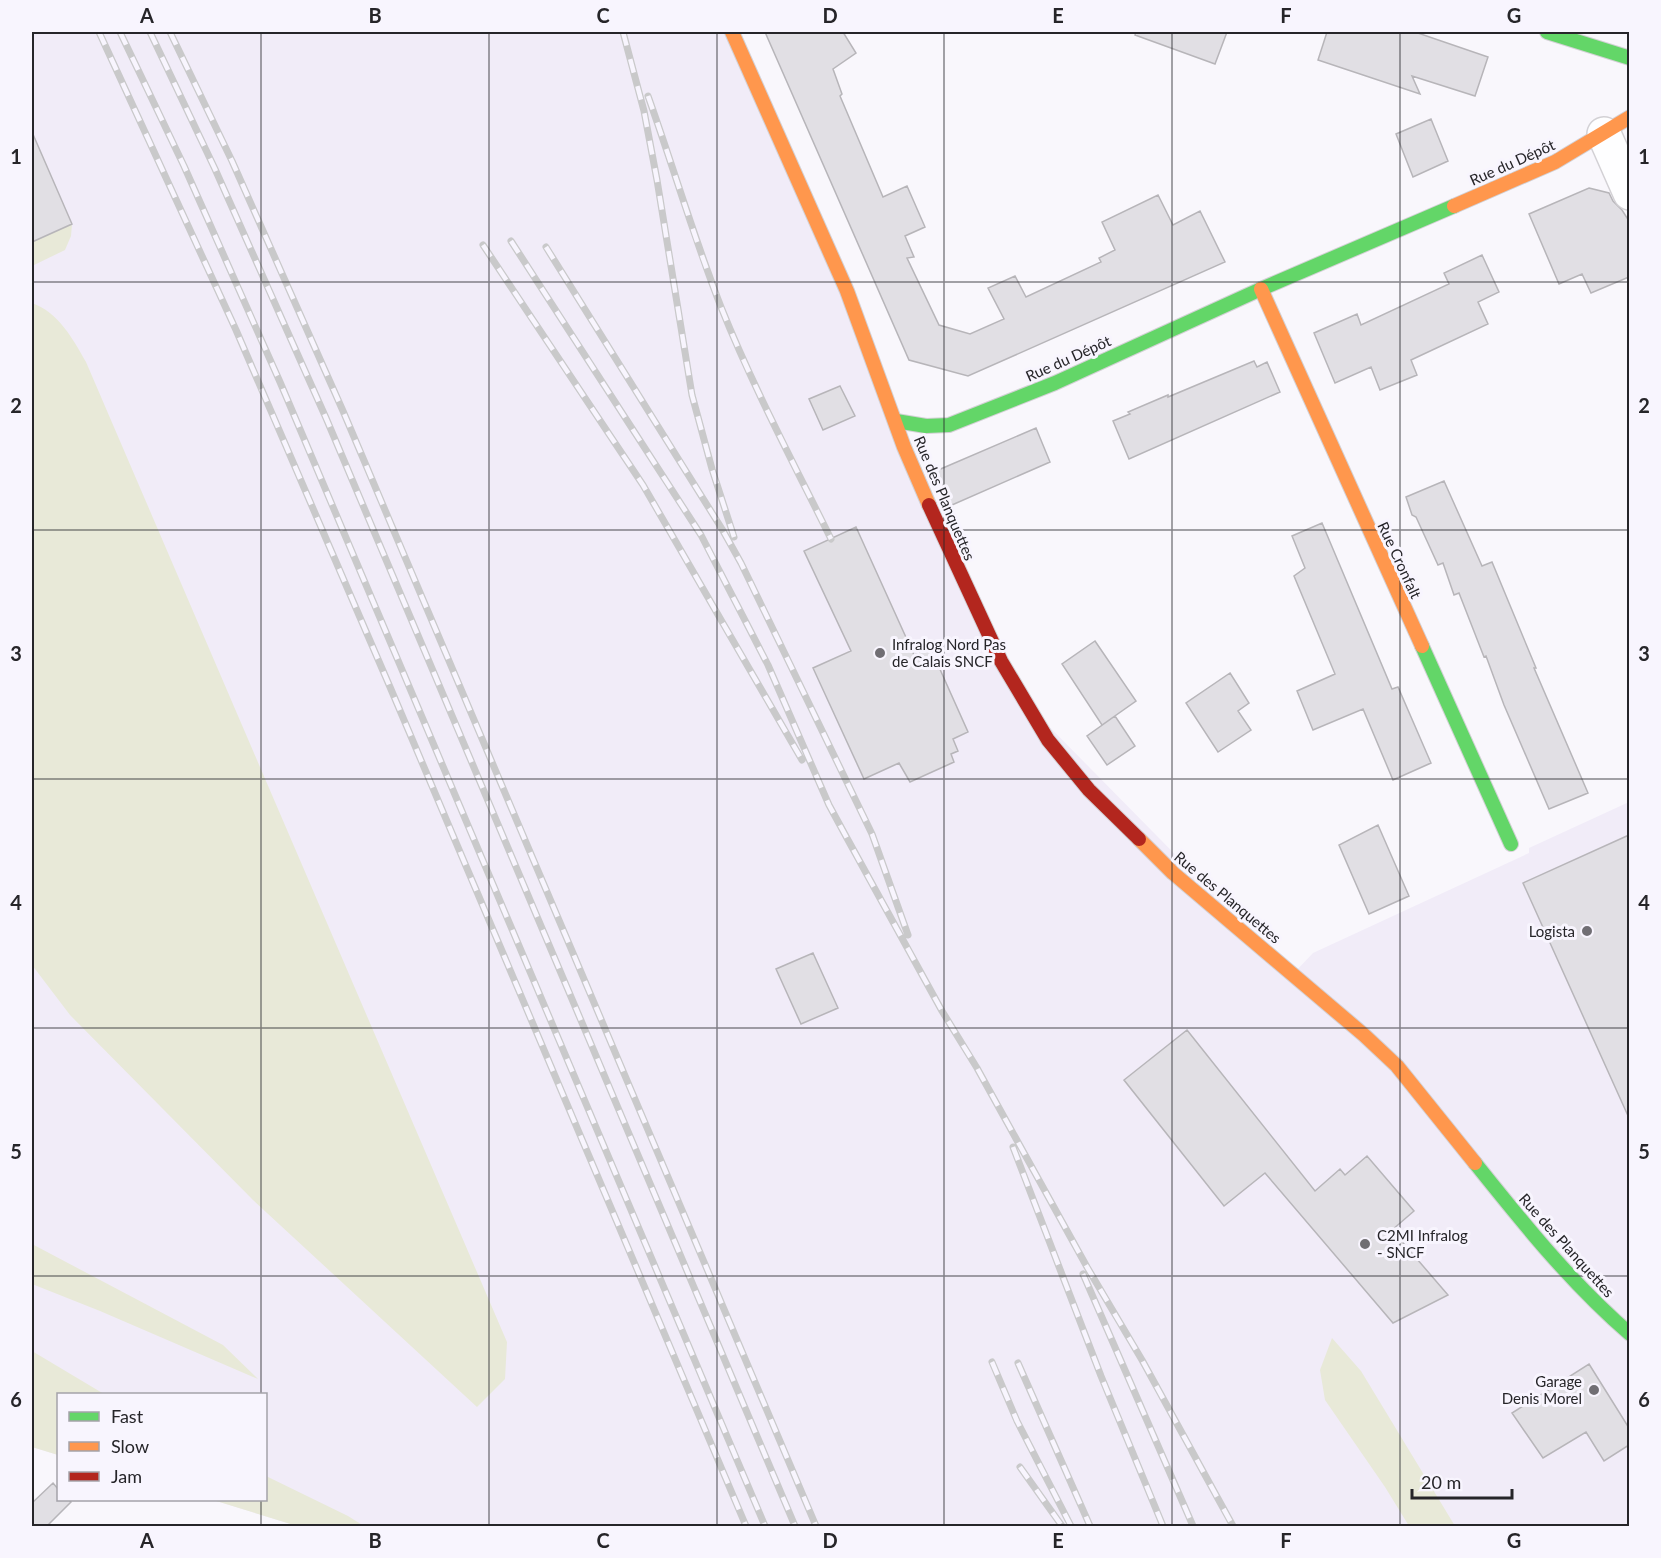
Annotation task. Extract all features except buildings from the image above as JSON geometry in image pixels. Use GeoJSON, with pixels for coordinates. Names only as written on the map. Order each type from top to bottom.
{"type":"FeatureCollection","features":[{"type":"Feature","properties":{"kind":"street"},"geometry":{"type":"LineString","coordinates":[[732,32],[847,291],[896,421]]}},
{"type":"Feature","properties":{"kind":"street"},"geometry":{"type":"LineString","coordinates":[[1547,32],[1629,58]]}},
{"type":"Feature","properties":{"kind":"street"},"geometry":{"type":"LineString","coordinates":[[1617,126],[1629,192]]}},
{"type":"Feature","properties":{"kind":"street","name":"Rue du Dépôt"},"geometry":{"type":"LineString","coordinates":[[896,421],[926,426],[950,425],[1055,383],[1261,289],[1555,162],[1617,126]]}},
{"type":"Feature","properties":{"kind":"street","name":"Rue Cronfalt"},"geometry":{"type":"LineString","coordinates":[[1261,289],[1365,523],[1446,694],[1511,844]]}},
{"type":"Feature","properties":{"kind":"street","name":"Rue des Planquettes"},"geometry":{"type":"LineString","coordinates":[[896,421],[904,447],[1001,661],[1048,740],[1089,790],[1173,873],[1355,1027],[1396,1066],[1539,1241],[1608,1315],[1629,1334]]}},
{"type":"Feature","properties":{"kind":"shaded area"},"geometry":{"type":"Polygon","coordinates":[[[32,32],[732,32],[1023,700],[1293,974],[1313,953],[1529,853],[1529,848],[1629,802],[1629,1526],[297,1526],[216,1501],[267,1501],[267,1393],[57,1393],[57,1455],[32,1447],[32,32]]]}},
{"type":"Feature","properties":{"kind":"green space"},"geometry":{"type":"Polygon","coordinates":[[[72,224],[71,236],[65,250],[32,266],[32,242],[72,224]]]}},
{"type":"Feature","properties":{"kind":"green space"},"geometry":{"type":"Polygon","coordinates":[[[32,303],[50,313],[57,320],[86,362],[507,1342],[505,1379],[477,1407],[253,1200],[70,1015],[32,965],[32,303]]]}},
{"type":"Feature","properties":{"kind":"green space"},"geometry":{"type":"Polygon","coordinates":[[[32,1244],[223,1345],[258,1379],[32,1284],[32,1244]]]}},
{"type":"Feature","properties":{"kind":"green space"},"geometry":{"type":"Polygon","coordinates":[[[1332,1338],[1361,1371],[1455,1526],[1409,1526],[1325,1400],[1320,1370],[1332,1338]]]}},
{"type":"Feature","properties":{"kind":"green space"},"geometry":{"type":"Polygon","coordinates":[[[32,1351],[102,1393],[57,1393],[57,1455],[32,1447],[32,1351]]]}},
{"type":"Feature","properties":{"kind":"green space"},"geometry":{"type":"Polygon","coordinates":[[[267,1476],[364,1526],[297,1526],[216,1501],[267,1501],[267,1476]]]}},
{"type":"Feature","properties":{"kind":"railway"},"geometry":{"type":"LineString","coordinates":[[99,32],[236,330],[746,1526]]}},
{"type":"Feature","properties":{"kind":"railway"},"geometry":{"type":"LineString","coordinates":[[120,32],[184,166],[280,382],[765,1526]]}},
{"type":"Feature","properties":{"kind":"railway"},"geometry":{"type":"LineString","coordinates":[[150,32],[215,169],[326,418],[795,1526]]}},
{"type":"Feature","properties":{"kind":"railway"},"geometry":{"type":"LineString","coordinates":[[170,32],[232,161],[343,411],[816,1526]]}},
{"type":"Feature","properties":{"kind":"railway"},"geometry":{"type":"LineString","coordinates":[[623,32],[644,111],[692,395],[712,469],[734,537]]}},
{"type":"Feature","properties":{"kind":"railway"},"geometry":{"type":"LineString","coordinates":[[648,96],[702,255],[733,337],[831,539]]}},
{"type":"Feature","properties":{"kind":"railway"},"geometry":{"type":"LineString","coordinates":[[511,241],[701,535],[768,665],[829,805],[942,1011],[977,1068],[1087,1267],[1142,1360],[1233,1526]]}},
{"type":"Feature","properties":{"kind":"railway"},"geometry":{"type":"LineString","coordinates":[[483,245],[643,485],[802,760]]}},
{"type":"Feature","properties":{"kind":"railway"},"geometry":{"type":"LineString","coordinates":[[546,247],[741,563],[872,834],[908,935]]}},
{"type":"Feature","properties":{"kind":"railway"},"geometry":{"type":"LineString","coordinates":[[1013,1147],[1101,1376],[1163,1526]]}},
{"type":"Feature","properties":{"kind":"railway"},"geometry":{"type":"LineString","coordinates":[[1083,1274],[1193,1526]]}},
{"type":"Feature","properties":{"kind":"railway"},"geometry":{"type":"LineString","coordinates":[[992,1362],[1017,1421],[1071,1526]]}},
{"type":"Feature","properties":{"kind":"railway"},"geometry":{"type":"LineString","coordinates":[[1018,1363],[1090,1526]]}},
{"type":"Feature","properties":{"kind":"railway"},"geometry":{"type":"LineString","coordinates":[[1020,1467],[1062,1526]]}},
{"type":"Feature","properties":{"kind":"traffic: fast"},"geometry":{"type":"LineString","coordinates":[[1547,32],[1630,58]]}},
{"type":"Feature","properties":{"kind":"traffic: fast"},"geometry":{"type":"LineString","coordinates":[[896,421],[926,426],[949,425],[1055,383],[1261,289],[1454,206]]}},
{"type":"Feature","properties":{"kind":"traffic: fast"},"geometry":{"type":"LineString","coordinates":[[1422,646],[1511,844]]}},
{"type":"Feature","properties":{"kind":"traffic: fast"},"geometry":{"type":"LineString","coordinates":[[1475,1163],[1568,1273],[1630,1334]]}},
{"type":"Feature","properties":{"kind":"traffic: slow"},"geometry":{"type":"LineString","coordinates":[[732,32],[847,291],[904,447],[929,505]]}},
{"type":"Feature","properties":{"kind":"traffic: slow"},"geometry":{"type":"LineString","coordinates":[[1454,206],[1555,162],[1630,117]]}},
{"type":"Feature","properties":{"kind":"traffic: slow"},"geometry":{"type":"LineString","coordinates":[[1261,289],[1422,646]]}},
{"type":"Feature","properties":{"kind":"traffic: slow"},"geometry":{"type":"LineString","coordinates":[[1139,839],[1173,873],[1364,1035],[1397,1066],[1475,1163]]}},
{"type":"Feature","properties":{"kind":"traffic: jam"},"geometry":{"type":"LineString","coordinates":[[929,505],[1001,661],[1048,740],[1089,790],[1139,839]]}},
{"type":"Feature","properties":{"kind":"place","name":"Infralog Nord Pas de Calais SNCF"},"geometry":{"type":"Point","coordinates":[880,653]}},
{"type":"Feature","properties":{"kind":"place","name":"Logista"},"geometry":{"type":"Point","coordinates":[1587,931]}},
{"type":"Feature","properties":{"kind":"place","name":"C2MI Infralog - SNCF"},"geometry":{"type":"Point","coordinates":[1365,1244]}},
{"type":"Feature","properties":{"kind":"place","name":"Garage Denis Morel"},"geometry":{"type":"Point","coordinates":[1594,1390]}}]}
